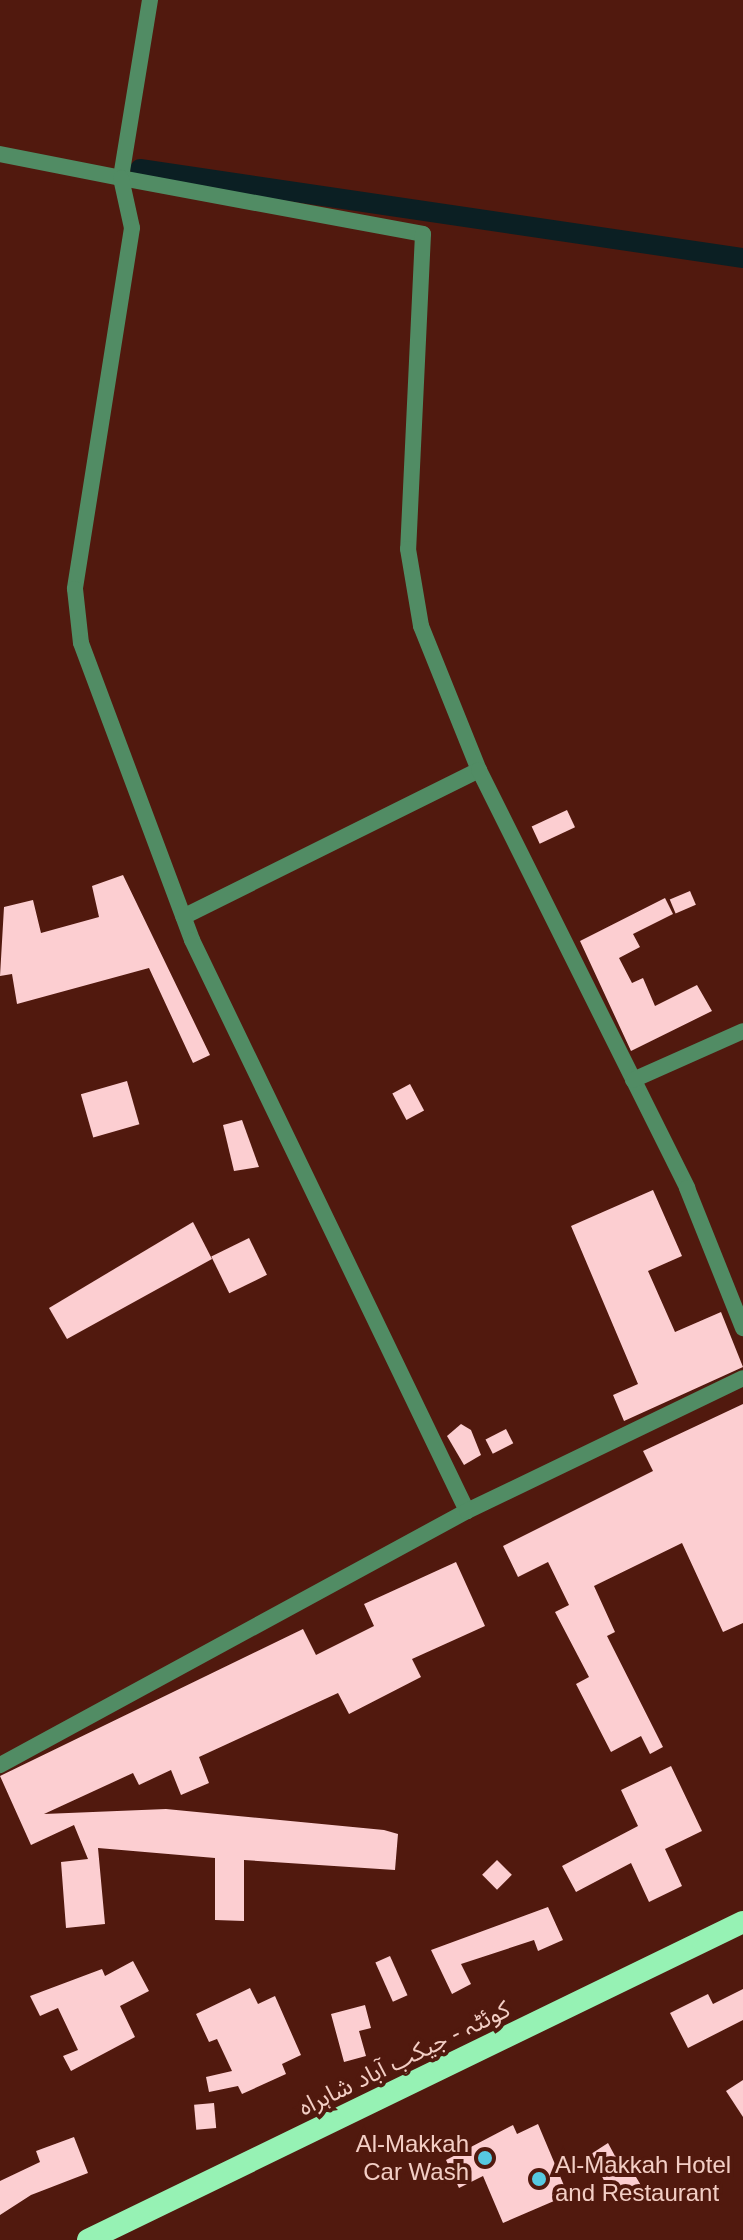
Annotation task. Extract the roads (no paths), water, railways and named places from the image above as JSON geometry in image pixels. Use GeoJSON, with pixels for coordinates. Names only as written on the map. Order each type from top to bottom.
{"type":"FeatureCollection","features":[{"type":"Feature","properties":{"kind":"highway","name":"کوئٹہ - جیکب آباد شاہراہ"},"geometry":{"type":"LineString","coordinates":[[88,2240],[743,1922]]}},
{"type":"Feature","properties":{"kind":"street"},"geometry":{"type":"LineString","coordinates":[[150,0],[121,178],[132,228],[75,589],[81,643],[183,917],[467,1511]]}},
{"type":"Feature","properties":{"kind":"street"},"geometry":{"type":"LineString","coordinates":[[0,154],[423,234],[408,549],[421,626],[479,770],[687,1188],[743,1328]]}},
{"type":"Feature","properties":{"kind":"street"},"geometry":{"type":"LineString","coordinates":[[183,917],[479,770]]}},
{"type":"Feature","properties":{"kind":"street"},"geometry":{"type":"LineString","coordinates":[[633,1080],[743,1031]]}},
{"type":"Feature","properties":{"kind":"street"},"geometry":{"type":"LineString","coordinates":[[0,1765],[467,1511],[743,1378]]}},
{"type":"Feature","properties":{"kind":"waterway"},"geometry":{"type":"LineString","coordinates":[[140,169],[743,258]]}},
{"type":"Feature","properties":{"kind":"place","name":"Al-Makkah Car Wash"},"geometry":{"type":"Point","coordinates":[485,2158]}},
{"type":"Feature","properties":{"kind":"place","name":"Al-Makkah Hotel and Restaurant"},"geometry":{"type":"Point","coordinates":[539,2179]}}]}
